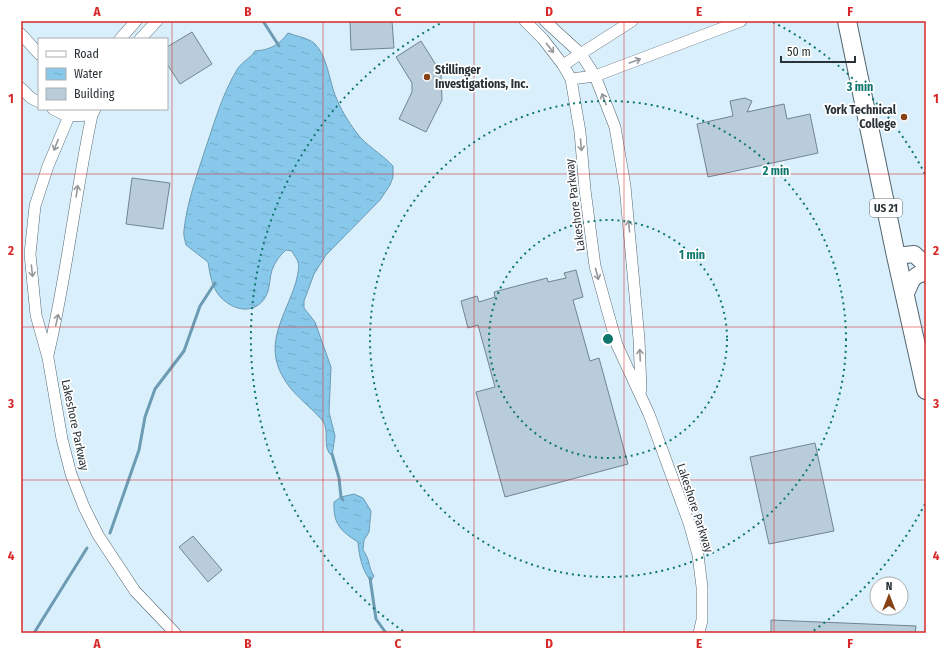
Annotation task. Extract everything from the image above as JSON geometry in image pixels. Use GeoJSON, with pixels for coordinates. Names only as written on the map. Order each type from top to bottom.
{"type":"FeatureCollection","features":[{"type":"Feature","properties":{"kind":"main road","name":"US 21"},"geometry":{"type":"LineString","coordinates":[[847,21],[896,256],[926,390]]}},
{"type":"Feature","properties":{"kind":"street"},"geometry":{"type":"LineString","coordinates":[[121,38],[136,21]]}},
{"type":"Feature","properties":{"kind":"street"},"geometry":{"type":"LineString","coordinates":[[141,38],[157,21]]}},
{"type":"Feature","properties":{"kind":"street","name":"Lakeshore Parkway"},"geometry":{"type":"LineString","coordinates":[[525,21],[543,39],[563,65],[571,79],[580,132],[585,190],[595,266],[617,345],[641,394],[689,523],[698,554],[702,587],[702,620],[700,633]]}},
{"type":"Feature","properties":{"kind":"street","name":"Lakeshore Parkway"},"geometry":{"type":"LineString","coordinates":[[545,21],[581,54],[595,76],[615,127],[625,186],[639,339],[641,394]]}},
{"type":"Feature","properties":{"kind":"street"},"geometry":{"type":"LineString","coordinates":[[563,65],[632,21]]}},
{"type":"Feature","properties":{"kind":"street"},"geometry":{"type":"LineString","coordinates":[[571,79],[595,76],[741,21]]}},
{"type":"Feature","properties":{"kind":"street"},"geometry":{"type":"LineString","coordinates":[[21,34],[38,53]]}},
{"type":"Feature","properties":{"kind":"street"},"geometry":{"type":"LineString","coordinates":[[21,88],[31,98],[38,102]]}},
{"type":"Feature","properties":{"kind":"street"},"geometry":{"type":"LineString","coordinates":[[57,110],[70,113],[92,111]]}},
{"type":"Feature","properties":{"kind":"street","name":"Lakeshore Parkway"},"geometry":{"type":"LineString","coordinates":[[48,358],[58,314],[80,170],[92,111]]}},
{"type":"Feature","properties":{"kind":"street","name":"Lakeshore Parkway"},"geometry":{"type":"LineString","coordinates":[[70,113],[48,166],[35,206],[30,254],[36,315],[48,358],[62,439],[71,474],[84,507],[98,535],[135,591],[176,633]]}},
{"type":"Feature","properties":{"kind":"street"},"geometry":{"type":"LineString","coordinates":[[896,256],[914,254],[926,265]]}},
{"type":"Feature","properties":{"kind":"street"},"geometry":{"type":"LineString","coordinates":[[905,295],[908,285],[913,278],[920,274],[926,273]]}},
{"type":"Feature","properties":{"kind":"water"},"geometry":{"type":"Polygon","coordinates":[[[288,33],[309,40],[318,48],[325,61],[339,105],[347,119],[360,137],[393,166],[393,177],[390,185],[380,200],[326,255],[314,274],[304,301],[304,308],[315,322],[331,367],[329,412],[335,436],[332,456],[326,444],[325,424],[291,389],[277,365],[275,352],[278,329],[292,294],[299,269],[299,264],[292,251],[286,250],[276,261],[271,272],[268,291],[262,302],[252,308],[241,309],[229,304],[219,296],[212,281],[208,262],[186,245],[184,236],[187,210],[195,181],[219,109],[232,78],[238,68],[255,51],[274,46],[288,33]]]}},
{"type":"Feature","properties":{"kind":"water"},"geometry":{"type":"Polygon","coordinates":[[[354,494],[363,498],[371,511],[369,532],[364,540],[363,550],[374,576],[371,581],[365,573],[359,552],[358,542],[342,530],[336,521],[335,516],[334,502],[341,497],[354,494]]]}},
{"type":"Feature","properties":{"kind":"building"},"geometry":{"type":"Polygon","coordinates":[[[350,21],[392,21],[394,48],[351,50],[350,21]]]}},
{"type":"Feature","properties":{"kind":"building"},"geometry":{"type":"Polygon","coordinates":[[[192,32],[212,64],[180,84],[168,66],[168,46],[192,32]]]}},
{"type":"Feature","properties":{"kind":"building"},"geometry":{"type":"Polygon","coordinates":[[[421,41],[441,73],[442,100],[426,132],[399,119],[412,92],[412,83],[396,57],[421,41]]]}},
{"type":"Feature","properties":{"kind":"building"},"geometry":{"type":"Polygon","coordinates":[[[745,98],[752,101],[747,112],[784,104],[787,119],[810,114],[818,153],[708,177],[697,124],[733,116],[730,101],[745,98]]]}},
{"type":"Feature","properties":{"kind":"building"},"geometry":{"type":"Polygon","coordinates":[[[132,178],[170,183],[163,229],[126,224],[132,178]]]}},
{"type":"Feature","properties":{"kind":"building"},"geometry":{"type":"Polygon","coordinates":[[[576,270],[583,297],[573,300],[590,361],[599,358],[628,464],[505,497],[476,392],[495,387],[478,325],[468,328],[461,301],[477,296],[479,302],[495,297],[494,292],[547,278],[548,282],[566,278],[564,273],[576,270]]]}},
{"type":"Feature","properties":{"kind":"building"},"geometry":{"type":"Polygon","coordinates":[[[815,443],[834,531],[769,544],[750,457],[815,443]]]}},
{"type":"Feature","properties":{"kind":"building"},"geometry":{"type":"Polygon","coordinates":[[[193,536],[222,570],[208,582],[179,547],[193,536]]]}},
{"type":"Feature","properties":{"kind":"building"},"geometry":{"type":"Polygon","coordinates":[[[771,620],[916,626],[915,633],[771,633],[771,620]]]}},
{"type":"Feature","properties":{"kind":"waterway"},"geometry":{"type":"LineString","coordinates":[[263,21],[279,46]]}},
{"type":"Feature","properties":{"kind":"waterway"},"geometry":{"type":"LineString","coordinates":[[110,533],[139,450],[145,417],[155,389],[184,351],[200,306],[215,283]]}},
{"type":"Feature","properties":{"kind":"waterway"},"geometry":{"type":"LineString","coordinates":[[332,454],[339,478],[341,497],[343,500]]}},
{"type":"Feature","properties":{"kind":"waterway"},"geometry":{"type":"LineString","coordinates":[[34,633],[87,548]]}},
{"type":"Feature","properties":{"kind":"waterway"},"geometry":{"type":"LineString","coordinates":[[370,578],[376,619],[386,633]]}},
{"type":"Feature","properties":{"kind":"place","name":"Stillinger Investigations, Inc."},"geometry":{"type":"Point","coordinates":[427,77]}},
{"type":"Feature","properties":{"kind":"place","name":"York Technical College"},"geometry":{"type":"Point","coordinates":[904,117]}}]}
